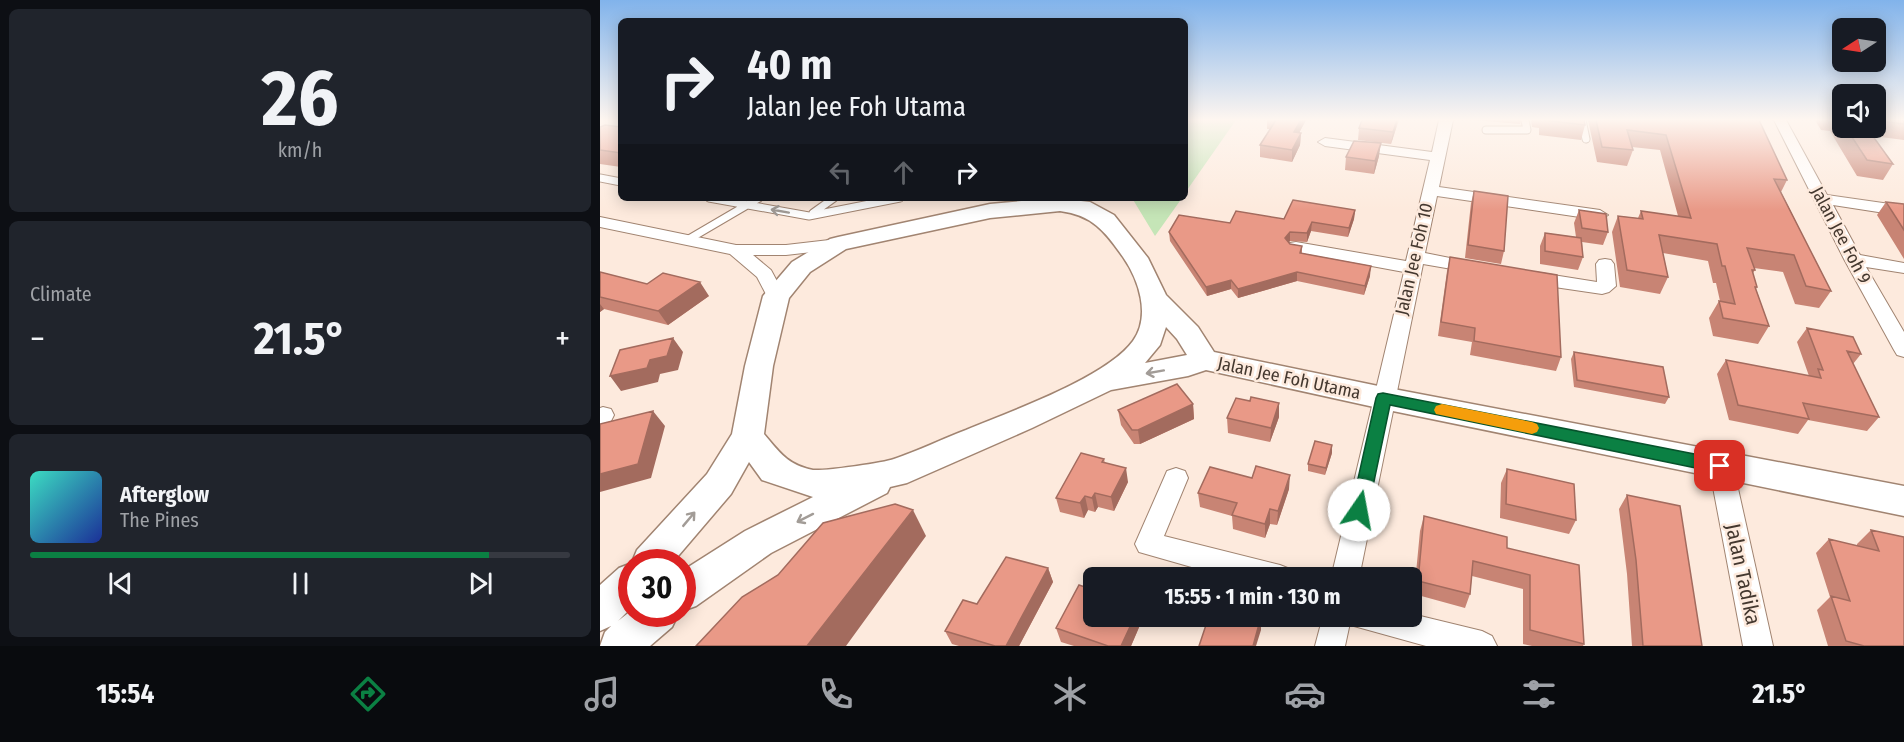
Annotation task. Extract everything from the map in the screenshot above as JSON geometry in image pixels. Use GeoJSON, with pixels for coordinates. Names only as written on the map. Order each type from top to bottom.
{"type":"FeatureCollection","features":[{"type":"Feature","properties":{"kind":"street"},"geometry":{"type":"LineString","coordinates":[[1382,150],[1437,158]]}},
{"type":"Feature","properties":{"kind":"street","name":"Jalan Jee Foh 10"},"geometry":{"type":"LineString","coordinates":[[1347,567],[1439,150]]}},
{"type":"Feature","properties":{"kind":"street","name":"Jalan Jee Foh 9"},"geometry":{"type":"LineString","coordinates":[[1796,150],[1853,260],[1904,350]]}},
{"type":"Feature","properties":{"kind":"street"},"geometry":{"type":"LineString","coordinates":[[1430,190],[1600,215]]}},
{"type":"Feature","properties":{"kind":"street"},"geometry":{"type":"LineString","coordinates":[[1822,199],[1904,211]]}},
{"type":"Feature","properties":{"kind":"street"},"geometry":{"type":"LineString","coordinates":[[990,211],[1008,201]]}},
{"type":"Feature","properties":{"kind":"street"},"geometry":{"type":"LineString","coordinates":[[600,222],[736,250],[786,250],[838,244],[990,211],[1060,204],[1103,209],[1136,258],[1155,299],[1188,333],[1204,360],[1188,366],[1106,380]]}},
{"type":"Feature","properties":{"kind":"street"},"geometry":{"type":"LineString","coordinates":[[662,549],[719,484],[748,436],[759,366],[776,296],[801,267],[838,244]]}},
{"type":"Feature","properties":{"kind":"street"},"geometry":{"type":"LineString","coordinates":[[1296,247],[1493,271]]}},
{"type":"Feature","properties":{"kind":"street"},"geometry":{"type":"LineString","coordinates":[[736,250],[765,274],[776,296]]}},
{"type":"Feature","properties":{"kind":"street"},"geometry":{"type":"LineString","coordinates":[[1853,260],[1904,268]]}},
{"type":"Feature","properties":{"kind":"street"},"geometry":{"type":"LineString","coordinates":[[1516,274],[1602,288],[1607,286],[1605,264]]}},
{"type":"Feature","properties":{"kind":"street"},"geometry":{"type":"LineString","coordinates":[[696,584],[758,542],[895,473],[1021,420],[1106,380],[1146,345],[1156,317],[1155,299]]}},
{"type":"Feature","properties":{"kind":"street","name":"Jalan Jee Foh Utama"},"geometry":{"type":"LineString","coordinates":[[1204,360],[1720,466],[1904,501]]}},
{"type":"Feature","properties":{"kind":"street"},"geometry":{"type":"LineString","coordinates":[[748,436],[774,470],[815,484],[895,473]]}},
{"type":"Feature","properties":{"kind":"street","name":"Jalan Tadika"},"geometry":{"type":"LineString","coordinates":[[1720,466],[1758,646]]}},
{"type":"Feature","properties":{"kind":"street"},"geometry":{"type":"LineString","coordinates":[[1176,478],[1148,544],[1237,567]]}},
{"type":"Feature","properties":{"kind":"street"},"geometry":{"type":"LineString","coordinates":[[600,612],[618,594]]}},
{"type":"Feature","properties":{"kind":"street"},"geometry":{"type":"LineString","coordinates":[[619,646],[642,627]]}},
{"type":"Feature","properties":{"kind":"street"},"geometry":{"type":"LineString","coordinates":[[1330,646],[1334,627]]}},
{"type":"Feature","properties":{"kind":"street"},"geometry":{"type":"LineString","coordinates":[[1407,627],[1482,646]]}},
{"type":"Feature","properties":{"kind":"lane"},"geometry":{"type":"LineString","coordinates":[[600,178],[618,181]]}},
{"type":"Feature","properties":{"kind":"lane"},"geometry":{"type":"LineString","coordinates":[[726,201],[809,216],[885,201]]}},
{"type":"Feature","properties":{"kind":"lane"},"geometry":{"type":"LineString","coordinates":[[689,239],[755,201]]}},
{"type":"Feature","properties":{"kind":"lane"},"geometry":{"type":"LineString","coordinates":[[809,216],[830,201]]}},
{"type":"Feature","properties":{"kind":"green space"},"geometry":{"type":"Polygon","coordinates":[[[1188,150],[1215,150],[1188,189],[1188,150]]]}},
{"type":"Feature","properties":{"kind":"green space"},"geometry":{"type":"Polygon","coordinates":[[[1134,201],[1180,201],[1155,236],[1134,201]]]}},
{"type":"Feature","properties":{"kind":"building"},"geometry":{"type":"Polygon","coordinates":[[[1349,150],[1379,150],[1375,161],[1346,157],[1349,150]]]}},
{"type":"Feature","properties":{"kind":"building"},"geometry":{"type":"Polygon","coordinates":[[[1671,150],[1773,150],[1787,180],[1774,179],[1831,291],[1806,286],[1794,255],[1747,248],[1755,270],[1752,270],[1757,287],[1755,287],[1769,326],[1723,318],[1719,301],[1735,304],[1717,244],[1659,235],[1668,277],[1627,270],[1618,216],[1643,219],[1641,211],[1691,218],[1671,150]]]}},
{"type":"Feature","properties":{"kind":"building"},"geometry":{"type":"Polygon","coordinates":[[[1861,150],[1883,150],[1893,164],[1867,160],[1861,150]]]}},
{"type":"Feature","properties":{"kind":"building"},"geometry":{"type":"Polygon","coordinates":[[[1474,191],[1508,196],[1504,251],[1468,245],[1474,191]]]}},
{"type":"Feature","properties":{"kind":"building"},"geometry":{"type":"Polygon","coordinates":[[[1293,200],[1355,210],[1349,228],[1312,222],[1307,233],[1290,232],[1285,238],[1290,244],[1302,246],[1300,253],[1371,266],[1365,286],[1297,272],[1238,289],[1231,280],[1206,287],[1169,232],[1179,215],[1230,223],[1236,211],[1284,219],[1293,200]]]}},
{"type":"Feature","properties":{"kind":"building"},"geometry":{"type":"Polygon","coordinates":[[[1886,202],[1904,204],[1904,230],[1886,202]]]}},
{"type":"Feature","properties":{"kind":"building"},"geometry":{"type":"Polygon","coordinates":[[[1579,210],[1606,214],[1608,232],[1582,228],[1579,210]]]}},
{"type":"Feature","properties":{"kind":"building"},"geometry":{"type":"Polygon","coordinates":[[[1545,233],[1581,238],[1583,257],[1545,251],[1545,233]]]}},
{"type":"Feature","properties":{"kind":"building"},"geometry":{"type":"Polygon","coordinates":[[[1450,257],[1557,275],[1561,357],[1474,341],[1475,328],[1441,322],[1450,257]]]}},
{"type":"Feature","properties":{"kind":"building"},"geometry":{"type":"Polygon","coordinates":[[[600,272],[647,284],[663,273],[700,282],[658,311],[600,297],[600,272]]]}},
{"type":"Feature","properties":{"kind":"building"},"geometry":{"type":"Polygon","coordinates":[[[1807,328],[1853,337],[1861,354],[1847,351],[1879,417],[1803,403],[1809,419],[1738,405],[1726,360],[1821,378],[1818,369],[1823,370],[1807,328]]]}},
{"type":"Feature","properties":{"kind":"building"},"geometry":{"type":"Polygon","coordinates":[[[673,338],[667,356],[650,360],[647,368],[610,376],[620,350],[673,338]]]}},
{"type":"Feature","properties":{"kind":"building"},"geometry":{"type":"Polygon","coordinates":[[[1574,352],[1663,367],[1669,397],[1577,380],[1574,352]]]}},
{"type":"Feature","properties":{"kind":"building"},"geometry":{"type":"Polygon","coordinates":[[[1177,384],[1193,404],[1138,430],[1132,430],[1118,410],[1177,384]]]}},
{"type":"Feature","properties":{"kind":"building"},"geometry":{"type":"Polygon","coordinates":[[[1251,397],[1279,403],[1271,428],[1227,418],[1236,398],[1250,401],[1251,397]]]}},
{"type":"Feature","properties":{"kind":"building"},"geometry":{"type":"Polygon","coordinates":[[[653,411],[638,464],[600,474],[600,424],[653,411]]]}},
{"type":"Feature","properties":{"kind":"building"},"geometry":{"type":"Polygon","coordinates":[[[1315,441],[1332,445],[1326,468],[1308,464],[1315,441]]]}},
{"type":"Feature","properties":{"kind":"building"},"geometry":{"type":"Polygon","coordinates":[[[1081,453],[1104,459],[1102,462],[1126,468],[1111,497],[1095,493],[1092,498],[1085,496],[1080,503],[1056,498],[1081,453]]]}},
{"type":"Feature","properties":{"kind":"building"},"geometry":{"type":"Polygon","coordinates":[[[1256,466],[1290,475],[1278,511],[1270,509],[1265,524],[1232,515],[1237,503],[1198,493],[1210,467],[1252,478],[1256,466]]]}},
{"type":"Feature","properties":{"kind":"building"},"geometry":{"type":"Polygon","coordinates":[[[1507,469],[1574,484],[1576,520],[1506,504],[1507,469]]]}},
{"type":"Feature","properties":{"kind":"building"},"geometry":{"type":"Polygon","coordinates":[[[1627,495],[1680,506],[1702,646],[1643,646],[1636,560],[1627,495]]]}},
{"type":"Feature","properties":{"kind":"building"},"geometry":{"type":"Polygon","coordinates":[[[895,504],[913,510],[807,646],[696,646],[742,597],[778,575],[823,523],[895,504]]]}},
{"type":"Feature","properties":{"kind":"building"},"geometry":{"type":"Polygon","coordinates":[[[1424,516],[1507,537],[1507,548],[1579,565],[1584,644],[1530,630],[1530,575],[1473,561],[1470,594],[1422,582],[1422,567],[1419,567],[1424,516]]]}},
{"type":"Feature","properties":{"kind":"building"},"geometry":{"type":"Polygon","coordinates":[[[1871,530],[1904,537],[1904,646],[1864,646],[1846,641],[1831,596],[1850,601],[1829,539],[1879,551],[1871,530]]]}},
{"type":"Feature","properties":{"kind":"building"},"geometry":{"type":"Polygon","coordinates":[[[1006,557],[1048,568],[1006,646],[995,646],[945,631],[963,600],[977,604],[1006,557]]]}},
{"type":"Feature","properties":{"kind":"building"},"geometry":{"type":"Polygon","coordinates":[[[1079,585],[1083,586],[1083,627],[1130,627],[1121,646],[1108,646],[1056,628],[1079,585]]]}},
{"type":"Feature","properties":{"kind":"building"},"geometry":{"type":"Polygon","coordinates":[[[1205,627],[1258,627],[1253,646],[1199,646],[1205,627]]]}},
{"type":"Feature","properties":{"kind":"slow traffic"},"geometry":{"type":"LineString","coordinates":[[1442,410],[1532,428]]}},
{"type":"Feature","properties":{"kind":"route"},"geometry":{"type":"LineString","coordinates":[[1359,510],[1383,398],[1720,466]]}}]}
